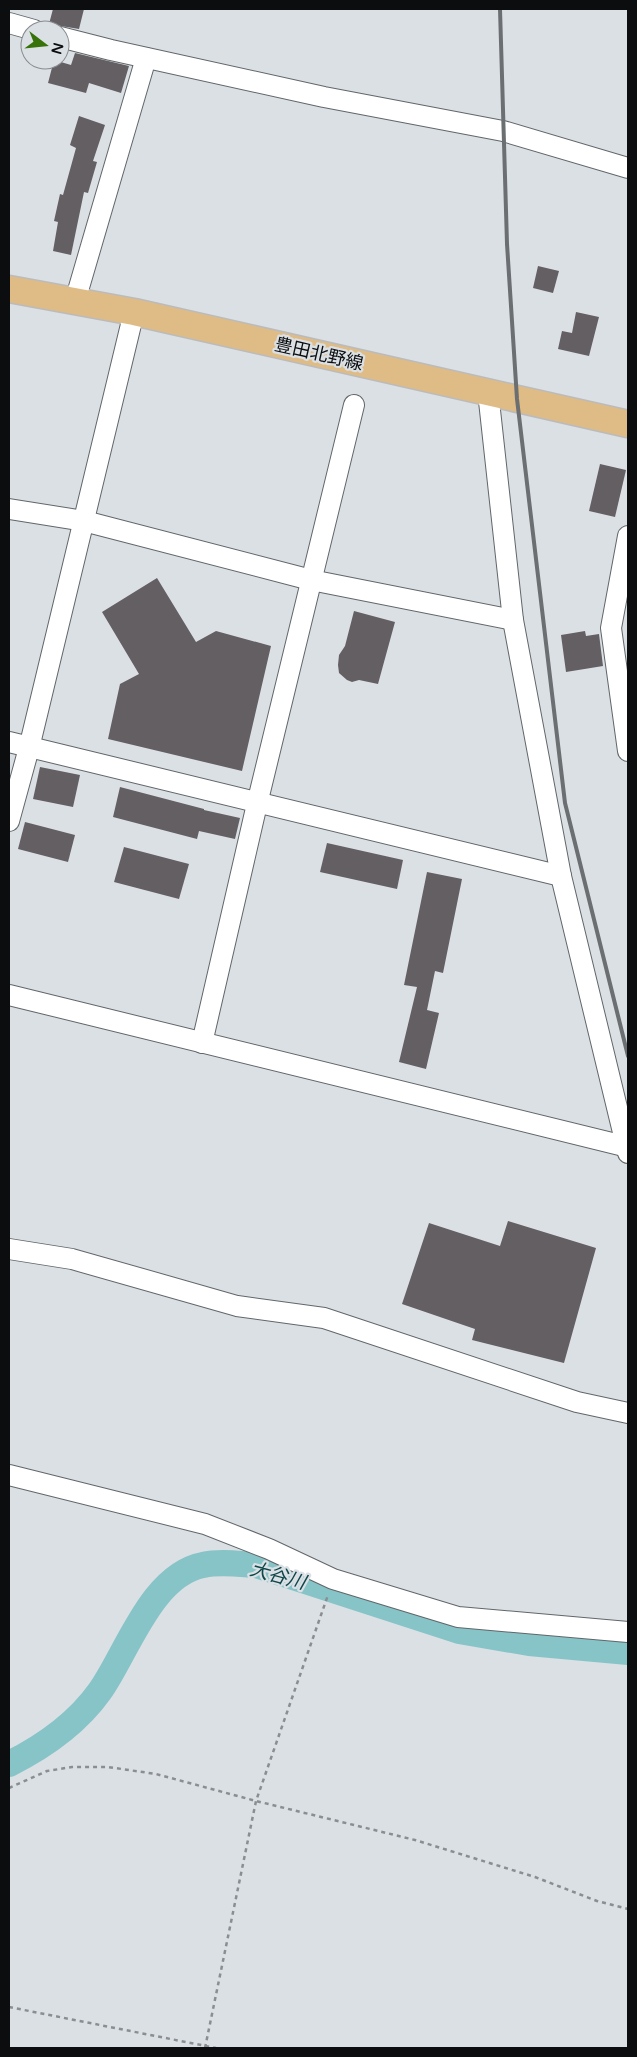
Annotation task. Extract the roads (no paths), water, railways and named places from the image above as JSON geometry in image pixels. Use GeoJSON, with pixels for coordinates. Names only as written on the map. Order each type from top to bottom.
{"type":"FeatureCollection","features":[{"type":"Feature","properties":{"kind":"main road","name":"豊田北野線"},"geometry":{"type":"LineString","coordinates":[[9,289],[134,312],[628,424]]}},
{"type":"Feature","properties":{"kind":"street"},"geometry":{"type":"LineString","coordinates":[[70,39],[324,97],[503,131],[628,168]]}},
{"type":"Feature","properties":{"kind":"street"},"geometry":{"type":"LineString","coordinates":[[75,301],[146,58]]}},
{"type":"Feature","properties":{"kind":"street"},"geometry":{"type":"LineString","coordinates":[[9,821],[29,748],[134,312]]}},
{"type":"Feature","properties":{"kind":"street"},"geometry":{"type":"LineString","coordinates":[[9,995],[628,1149],[561,876],[513,620],[488,392]]}},
{"type":"Feature","properties":{"kind":"street"},"geometry":{"type":"LineString","coordinates":[[202,1043],[257,804],[354,405]]}},
{"type":"Feature","properties":{"kind":"street"},"geometry":{"type":"LineString","coordinates":[[9,509],[84,521],[311,580],[513,620]]}},
{"type":"Feature","properties":{"kind":"street"},"geometry":{"type":"LineString","coordinates":[[628,536],[611,628],[628,751]]}},
{"type":"Feature","properties":{"kind":"street"},"geometry":{"type":"LineString","coordinates":[[9,742],[257,804],[561,876]]}},
{"type":"Feature","properties":{"kind":"street"},"geometry":{"type":"LineString","coordinates":[[9,1249],[72,1259],[237,1306],[324,1318],[577,1402],[628,1413]]}},
{"type":"Feature","properties":{"kind":"street"},"geometry":{"type":"LineString","coordinates":[[9,1475],[205,1524],[269,1549],[333,1579],[458,1617],[628,1632]]}},
{"type":"Feature","properties":{"kind":"waterway","name":"大谷川"},"geometry":{"type":"LineString","coordinates":[[9,1764],[47,1742],[81,1713],[100,1691],[155,1599],[169,1584],[185,1572],[203,1565],[216,1563],[256,1565],[459,1631],[529,1643],[628,1652]]}},
{"type":"Feature","properties":{"kind":"railway"},"geometry":{"type":"LineString","coordinates":[[500,9],[507,244],[517,399],[565,803],[628,1056]]}}]}
